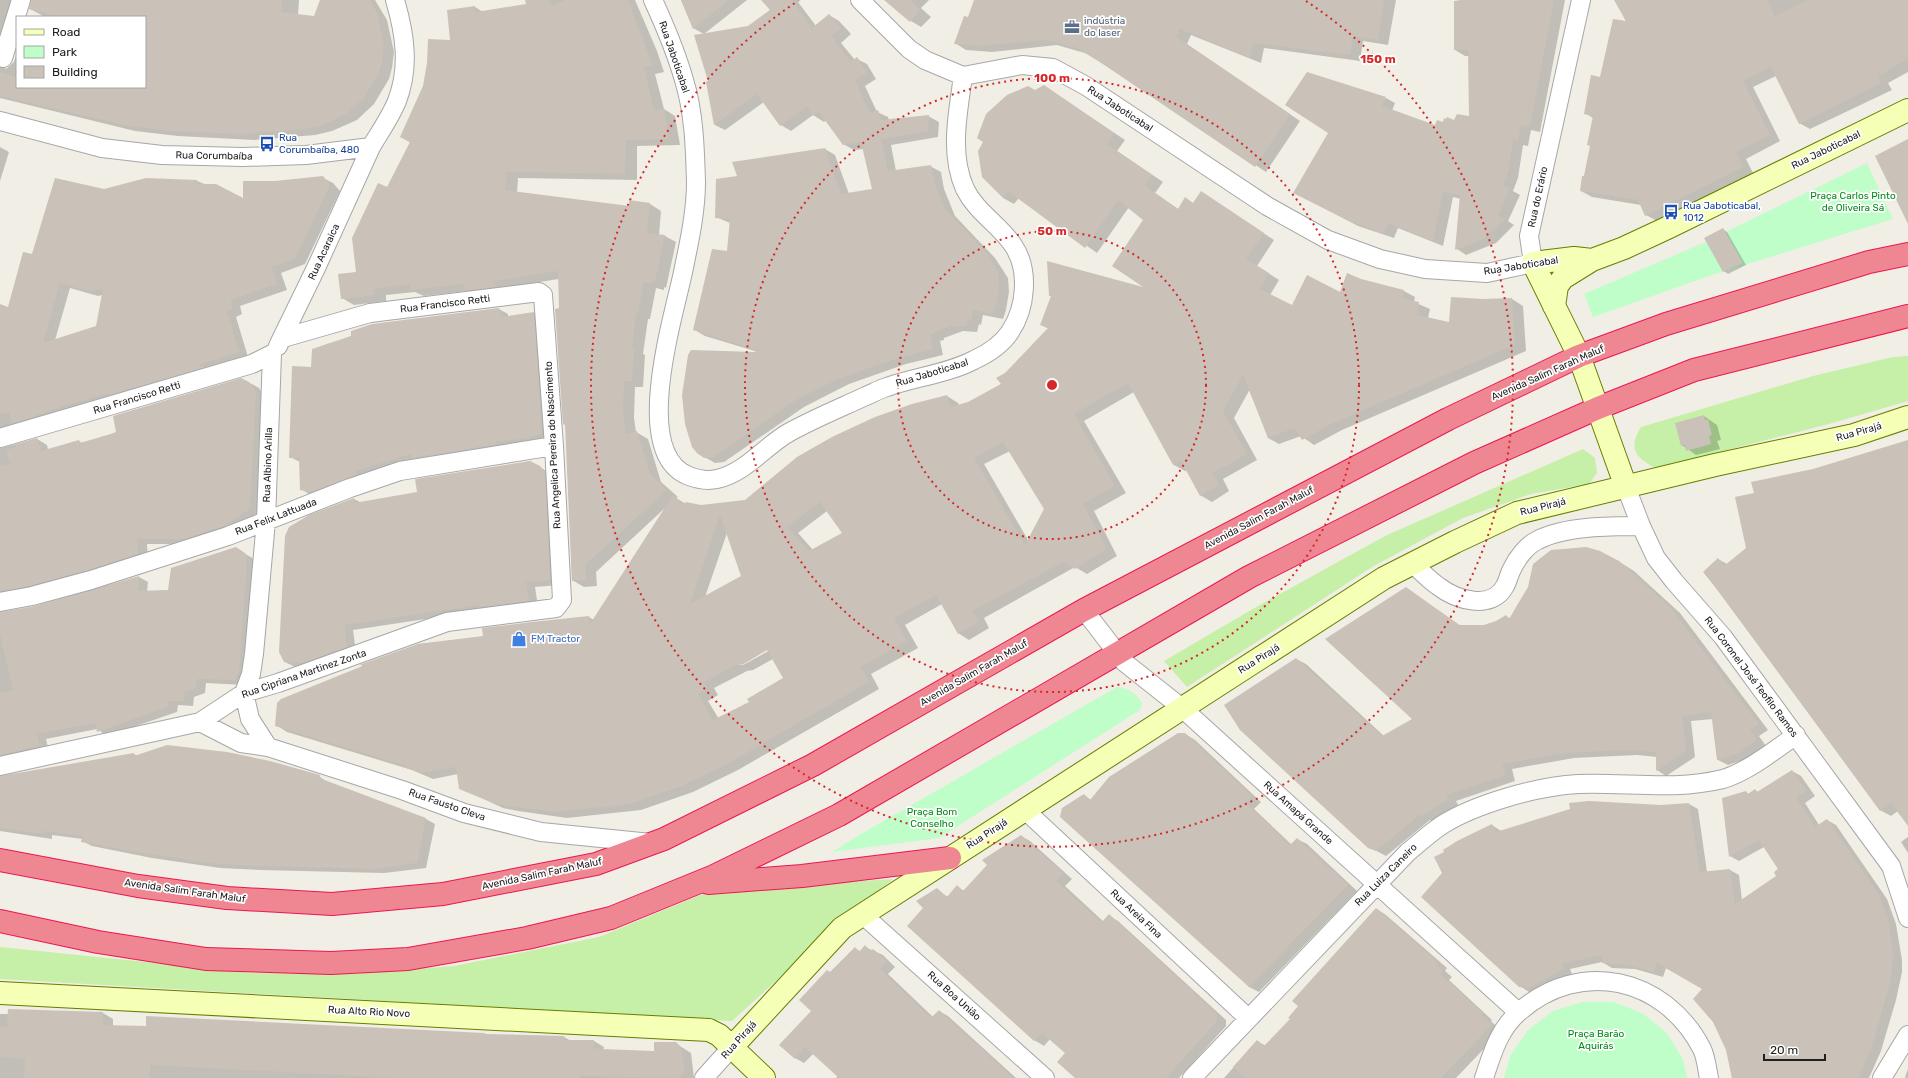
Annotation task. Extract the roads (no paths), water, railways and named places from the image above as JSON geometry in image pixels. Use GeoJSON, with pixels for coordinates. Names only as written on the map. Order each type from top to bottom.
{"type":"FeatureCollection","features":[{"type":"Feature","properties":{"kind":"highway","name":"Avenida Salim Farah Maluf"},"geometry":{"type":"LineString","coordinates":[[0,860],[138,886],[220,897],[332,904],[443,894],[596,864],[654,843],[813,765],[1084,610],[1448,419],[1579,356],[1666,324],[1869,262],[1908,254]]}},
{"type":"Feature","properties":{"kind":"highway"},"geometry":{"type":"LineString","coordinates":[[0,921],[98,942],[206,959],[331,963],[408,959],[527,938],[611,918],[714,876],[839,815],[1249,577],[1474,463],[1598,408],[1694,370],[1908,316]]}},
{"type":"Feature","properties":{"kind":"highway"},"geometry":{"type":"LineString","coordinates":[[1871,325],[1908,324]]}},
{"type":"Feature","properties":{"kind":"highway"},"geometry":{"type":"LineString","coordinates":[[693,884],[802,876],[950,858]]}},
{"type":"Feature","properties":{"kind":"street"},"geometry":{"type":"LineString","coordinates":[[16,16],[21,0]]}},
{"type":"Feature","properties":{"kind":"street"},"geometry":{"type":"LineString","coordinates":[[372,147],[397,102],[405,74],[405,45],[395,0]]}},
{"type":"Feature","properties":{"kind":"street","name":"Rua Jaboticabal"},"geometry":{"type":"LineString","coordinates":[[653,0],[668,34],[685,82],[693,125],[696,185],[692,231],[661,368],[659,402],[660,433],[667,454],[680,472],[696,479],[715,480],[737,472],[786,434],[886,387],[938,373],[973,361],[994,348],[1009,333],[1020,311],[1024,291],[1022,269],[1014,246],[980,212],[966,190],[959,169],[955,138],[963,76],[1022,65],[1054,68],[1098,94],[1267,206],[1328,240],[1380,259],[1425,269],[1487,273],[1533,263],[1574,258],[1592,260]]}},
{"type":"Feature","properties":{"kind":"street"},"geometry":{"type":"LineString","coordinates":[[860,0],[909,50],[926,60],[963,76]]}},
{"type":"Feature","properties":{"kind":"street","name":"Rua do Erário"},"geometry":{"type":"LineString","coordinates":[[1581,0],[1529,236],[1533,263],[1579,356],[1598,408]]}},
{"type":"Feature","properties":{"kind":"street"},"geometry":{"type":"LineString","coordinates":[[3,58],[16,16]]}},
{"type":"Feature","properties":{"kind":"street","name":"Rua Jaboticabal"},"geometry":{"type":"LineString","coordinates":[[1554,306],[1557,286],[1563,278],[1592,260],[1624,248],[1667,228],[1908,110]]}},
{"type":"Feature","properties":{"kind":"street","name":"Rua Corumbaíba"},"geometry":{"type":"LineString","coordinates":[[0,121],[102,148],[162,154],[244,157],[306,155],[372,147]]}},
{"type":"Feature","properties":{"kind":"street","name":"Rua Acaraica"},"geometry":{"type":"LineString","coordinates":[[272,354],[283,338],[372,147]]}},
{"type":"Feature","properties":{"kind":"street","name":"Rua Francisco Retti"},"geometry":{"type":"LineString","coordinates":[[283,338],[370,313],[539,292]]}},
{"type":"Feature","properties":{"kind":"street","name":"Rua Angelica Pereira do Nascimento"},"geometry":{"type":"LineString","coordinates":[[539,292],[545,296],[562,600]]}},
{"type":"Feature","properties":{"kind":"street","name":"Rua Francisco Retti"},"geometry":{"type":"LineString","coordinates":[[0,438],[252,364],[272,354]]}},
{"type":"Feature","properties":{"kind":"street","name":"Rua Albino Arilla"},"geometry":{"type":"LineString","coordinates":[[244,693],[251,674],[254,654],[266,521],[272,354]]}},
{"type":"Feature","properties":{"kind":"street","name":"Rua Coronel José Teofilo Ramos"},"geometry":{"type":"LineString","coordinates":[[1598,408],[1641,526],[1656,558],[1723,637],[1891,866],[1908,918]]}},
{"type":"Feature","properties":{"kind":"street","name":"Rua Pirajá"},"geometry":{"type":"LineString","coordinates":[[704,1078],[842,928],[1384,578],[1518,513],[1714,465],[1854,435],[1908,416]]}},
{"type":"Feature","properties":{"kind":"street","name":"Rua Felix Lattuada"},"geometry":{"type":"LineString","coordinates":[[0,602],[32,596],[90,580],[228,536],[400,471],[554,446]]}},
{"type":"Feature","properties":{"kind":"street"},"geometry":{"type":"LineString","coordinates":[[1413,564],[1438,586],[1457,598],[1484,601],[1495,598],[1505,587],[1512,568],[1523,552],[1538,540],[1578,529],[1641,526]]}},
{"type":"Feature","properties":{"kind":"street","name":"Rua Cipriana Martinez Zonta"},"geometry":{"type":"LineString","coordinates":[[0,766],[200,722],[244,693],[278,683],[447,622],[556,608],[562,600]]}},
{"type":"Feature","properties":{"kind":"street","name":"Rua Amapá Grande"},"geometry":{"type":"LineString","coordinates":[[1084,610],[1124,662],[1182,708],[1518,1012]]}},
{"type":"Feature","properties":{"kind":"street"},"geometry":{"type":"LineString","coordinates":[[244,693],[250,720],[268,747]]}},
{"type":"Feature","properties":{"kind":"street","name":"Rua Fausto Cleva"},"geometry":{"type":"LineString","coordinates":[[200,722],[241,743],[268,747],[402,790],[464,813],[541,832],[654,843]]}},
{"type":"Feature","properties":{"kind":"street","name":"Rua Luiza Caneiro"},"geometry":{"type":"LineString","coordinates":[[1192,1078],[1408,852],[1442,825],[1471,810],[1506,798],[1576,784],[1652,787],[1688,786],[1724,778],[1759,761],[1796,736]]}},
{"type":"Feature","properties":{"kind":"street","name":"Rua Areia Fina"},"geometry":{"type":"LineString","coordinates":[[1025,810],[1248,1018]]}},
{"type":"Feature","properties":{"kind":"street","name":"Rua Boa União"},"geometry":{"type":"LineString","coordinates":[[863,915],[1045,1078]]}},
{"type":"Feature","properties":{"kind":"street"},"geometry":{"type":"LineString","coordinates":[[1484,1078],[1495,1042],[1518,1012],[1548,991],[1583,981],[1620,982],[1654,995],[1683,1019],[1702,1050],[1709,1078]]}},
{"type":"Feature","properties":{"kind":"street","name":"Rua Alto Rio Novo"},"geometry":{"type":"LineString","coordinates":[[0,993],[709,1030],[718,1035],[764,1078]]}},
{"type":"Feature","properties":{"kind":"street"},"geometry":{"type":"LineString","coordinates":[[1882,1078],[1908,1034]]}},
{"type":"Feature","properties":{"kind":"place","name":"indústria do laser"},"geometry":{"type":"Point","coordinates":[1072,27]}},
{"type":"Feature","properties":{"kind":"place","name":"Rua Corumbaíba, 480"},"geometry":{"type":"Point","coordinates":[267,144]}},
{"type":"Feature","properties":{"kind":"place","name":"Rua Jaboticabal, 1012"},"geometry":{"type":"Point","coordinates":[1671,212]}},
{"type":"Feature","properties":{"kind":"place","name":"FM Tractor"},"geometry":{"type":"Point","coordinates":[519,639]}},
{"type":"Feature","properties":{"kind":"park label","name":"Praça Carlos Pinto de Oliveira Sá"},"geometry":{"type":"Point","coordinates":[1853,202]}},
{"type":"Feature","properties":{"kind":"park label","name":"Praça Bom Conselho"},"geometry":{"type":"Point","coordinates":[932,818]}},
{"type":"Feature","properties":{"kind":"park label","name":"Praça Barão Aquirás"},"geometry":{"type":"Point","coordinates":[1596,1040]}}]}
